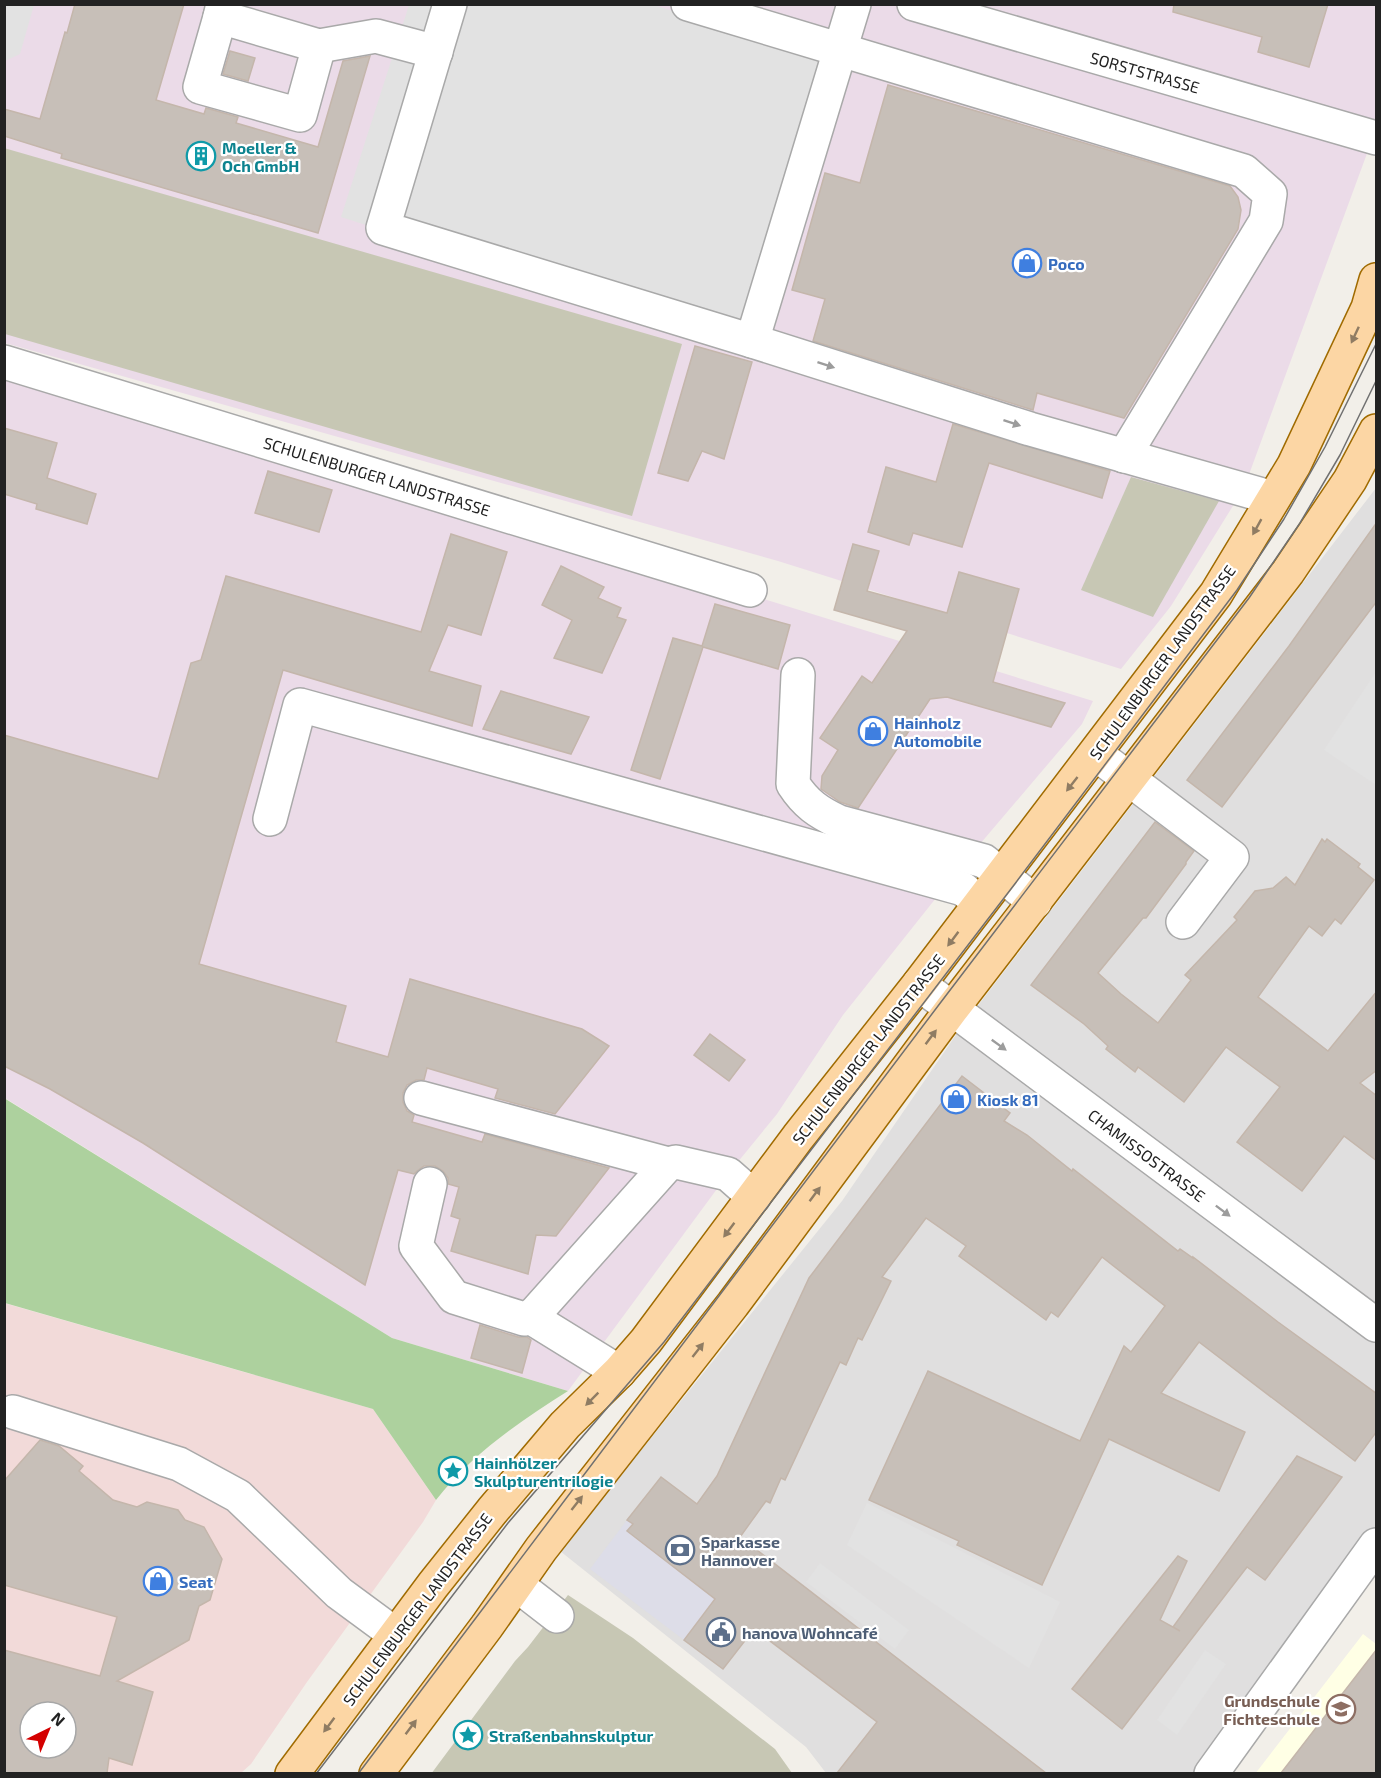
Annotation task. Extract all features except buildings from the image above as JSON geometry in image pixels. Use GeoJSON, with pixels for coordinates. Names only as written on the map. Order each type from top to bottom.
{"type":"FeatureCollection","features":[{"type":"Feature","properties":{"kind":"main road","name":"SCHULENBURGER LANDSTRASSE"},"geometry":{"type":"LineString","coordinates":[[292,1773],[433,1585],[514,1485],[566,1425],[619,1372],[646,1341],[798,1137],[919,984],[1216,594],[1294,465],[1368,308],[1377,280]]}},
{"type":"Feature","properties":{"kind":"main road"},"geometry":{"type":"LineString","coordinates":[[376,1773],[517,1585],[541,1549],[734,1304],[951,1010],[1288,572],[1350,480],[1377,430]]}},
{"type":"Feature","properties":{"kind":"street"},"geometry":{"type":"LineString","coordinates":[[450,4],[383,228],[1030,429],[1273,498]]}},
{"type":"Feature","properties":{"kind":"street"},"geometry":{"type":"LineString","coordinates":[[688,4],[1244,171],[1270,194],[1266,221],[1124,456]]}},
{"type":"Feature","properties":{"kind":"street"},"geometry":{"type":"LineString","coordinates":[[761,344],[854,4]]}},
{"type":"Feature","properties":{"kind":"street","name":"SORSTSTRASSE"},"geometry":{"type":"LineString","coordinates":[[914,4],[1377,138]]}},
{"type":"Feature","properties":{"kind":"street"},"geometry":{"type":"LineString","coordinates":[[319,46],[300,115],[200,87],[222,11],[319,46],[376,36],[436,52]]}},
{"type":"Feature","properties":{"kind":"street","name":"SCHULENBURGER LANDSTRASSE"},"geometry":{"type":"LineString","coordinates":[[4,362],[750,590]]}},
{"type":"Feature","properties":{"kind":"street"},"geometry":{"type":"LineString","coordinates":[[798,675],[793,784],[801,797],[819,812],[839,822],[984,861],[1035,902]]}},
{"type":"Feature","properties":{"kind":"street"},"geometry":{"type":"LineString","coordinates":[[270,819],[300,705],[963,889],[980,903]]}},
{"type":"Feature","properties":{"kind":"street"},"geometry":{"type":"LineString","coordinates":[[1096,754],[1232,857],[1183,922]]}},
{"type":"Feature","properties":{"kind":"street","name":"CHAMISSOSTRASSE"},"geometry":{"type":"LineString","coordinates":[[919,984],[1377,1325]]}},
{"type":"Feature","properties":{"kind":"street"},"geometry":{"type":"LineString","coordinates":[[421,1098],[668,1164],[676,1162],[728,1174],[754,1197]]}},
{"type":"Feature","properties":{"kind":"street"},"geometry":{"type":"LineString","coordinates":[[531,1317],[668,1164]]}},
{"type":"Feature","properties":{"kind":"street"},"geometry":{"type":"LineString","coordinates":[[430,1184],[416,1246],[454,1297],[518,1318],[531,1317],[619,1372]]}},
{"type":"Feature","properties":{"kind":"street"},"geometry":{"type":"LineString","coordinates":[[13,1412],[179,1464],[238,1496],[339,1593],[396,1635]]}},
{"type":"Feature","properties":{"kind":"street"},"geometry":{"type":"LineString","coordinates":[[1211,1773],[1377,1545]]}},
{"type":"Feature","properties":{"kind":"street"},"geometry":{"type":"LineString","coordinates":[[517,1585],[557,1616]]}},
{"type":"Feature","properties":{"kind":"shaded area"},"geometry":{"type":"Polygon","coordinates":[[[4,5],[1376,5],[1376,129],[1244,488],[1171,606],[1121,669],[778,561],[5,343],[4,5]]]}},
{"type":"Feature","properties":{"kind":"shaded area"},"geometry":{"type":"Polygon","coordinates":[[[4,5],[34,5],[20,54],[5,61],[4,5]]]}},
{"type":"Feature","properties":{"kind":"shaded area"},"geometry":{"type":"Polygon","coordinates":[[[409,5],[654,5],[853,69],[762,353],[341,217],[409,5]]]}},
{"type":"Feature","properties":{"kind":"shaded area"},"geometry":{"type":"Polygon","coordinates":[[[4,148],[682,344],[632,516],[5,334],[4,148]]]}},
{"type":"Feature","properties":{"kind":"shaded area"},"geometry":{"type":"Polygon","coordinates":[[[4,380],[767,600],[1093,701],[1082,724],[963,864],[843,1015],[777,1114],[728,1174],[568,1391],[392,1338],[5,1098],[4,380]]]}},
{"type":"Feature","properties":{"kind":"shaded area"},"geometry":{"type":"Polygon","coordinates":[[[1131,477],[1219,501],[1153,617],[1081,590],[1131,477]]]}},
{"type":"Feature","properties":{"kind":"shaded area"},"geometry":{"type":"Polygon","coordinates":[[[1376,488],[1376,1545],[1211,1773],[826,1773],[806,1747],[560,1551],[842,1201],[960,1029],[1376,488]]]}},
{"type":"Feature","properties":{"kind":"shaded area"},"geometry":{"type":"Polygon","coordinates":[[[1376,672],[1376,785],[1324,750],[1376,672]]]}},
{"type":"Feature","properties":{"kind":"shaded area"},"geometry":{"type":"Polygon","coordinates":[[[4,1303],[373,1409],[436,1500],[423,1522],[307,1682],[251,1764],[241,1773],[107,1773],[63,1760],[78,1760],[78,1700],[18,1700],[18,1747],[5,1743],[4,1303]]]}},
{"type":"Feature","properties":{"kind":"shaded area"},"geometry":{"type":"Polygon","coordinates":[[[867,1503],[1060,1602],[1029,1668],[847,1545],[867,1503]]]}},
{"type":"Feature","properties":{"kind":"shaded area"},"geometry":{"type":"Polygon","coordinates":[[[627,1520],[721,1592],[684,1640],[590,1569],[627,1520]]]}},
{"type":"Feature","properties":{"kind":"shaded area"},"geometry":{"type":"Polygon","coordinates":[[[820,1563],[909,1630],[895,1649],[806,1582],[820,1563]]]}},
{"type":"Feature","properties":{"kind":"shaded area"},"geometry":{"type":"Polygon","coordinates":[[[568,1595],[633,1638],[775,1749],[792,1773],[431,1774],[515,1661],[568,1595]]]}},
{"type":"Feature","properties":{"kind":"shaded area","name":"Grundschule Fichteschule"},"geometry":{"type":"Polygon","coordinates":[[[1363,1634],[1376,1644],[1376,1773],[1255,1774],[1363,1634]]]}},
{"type":"Feature","properties":{"kind":"shaded area"},"geometry":{"type":"Polygon","coordinates":[[[1205,1650],[1226,1664],[1177,1735],[1157,1720],[1205,1650]]]}},
{"type":"Feature","properties":{"kind":"green space"},"geometry":{"type":"Polygon","coordinates":[[[4,1098],[392,1338],[568,1391],[481,1453],[436,1500],[373,1409],[5,1303],[4,1098]]]}},
{"type":"Feature","properties":{"kind":"tram line"},"geometry":{"type":"LineString","coordinates":[[316,1774],[508,1523],[664,1342],[1237,590],[1284,519],[1325,447],[1376,344]]}},
{"type":"Feature","properties":{"kind":"tram line"},"geometry":{"type":"LineString","coordinates":[[358,1774],[1249,598],[1300,523],[1340,455],[1376,381]]}},
{"type":"Feature","properties":{"kind":"place","name":"Moeller & Och GmbH"},"geometry":{"type":"Point","coordinates":[201,156]}},
{"type":"Feature","properties":{"kind":"place","name":"Poco"},"geometry":{"type":"Point","coordinates":[1027,263]}},
{"type":"Feature","properties":{"kind":"place","name":"Hainholz Automobile"},"geometry":{"type":"Point","coordinates":[873,731]}},
{"type":"Feature","properties":{"kind":"place","name":"Kiosk 81"},"geometry":{"type":"Point","coordinates":[956,1099]}},
{"type":"Feature","properties":{"kind":"place","name":"Hainhölzer Skulpturentrilogie"},"geometry":{"type":"Point","coordinates":[453,1471]}},
{"type":"Feature","properties":{"kind":"place","name":"Sparkasse Hannover"},"geometry":{"type":"Point","coordinates":[680,1550]}},
{"type":"Feature","properties":{"kind":"place","name":"Seat"},"geometry":{"type":"Point","coordinates":[158,1581]}},
{"type":"Feature","properties":{"kind":"place","name":"hanova Wohncafé"},"geometry":{"type":"Point","coordinates":[721,1632]}},
{"type":"Feature","properties":{"kind":"place","name":"Grundschule Fichteschule"},"geometry":{"type":"Point","coordinates":[1341,1709]}},
{"type":"Feature","properties":{"kind":"place","name":"Straßenbahnskulptur"},"geometry":{"type":"Point","coordinates":[468,1735]}}]}
